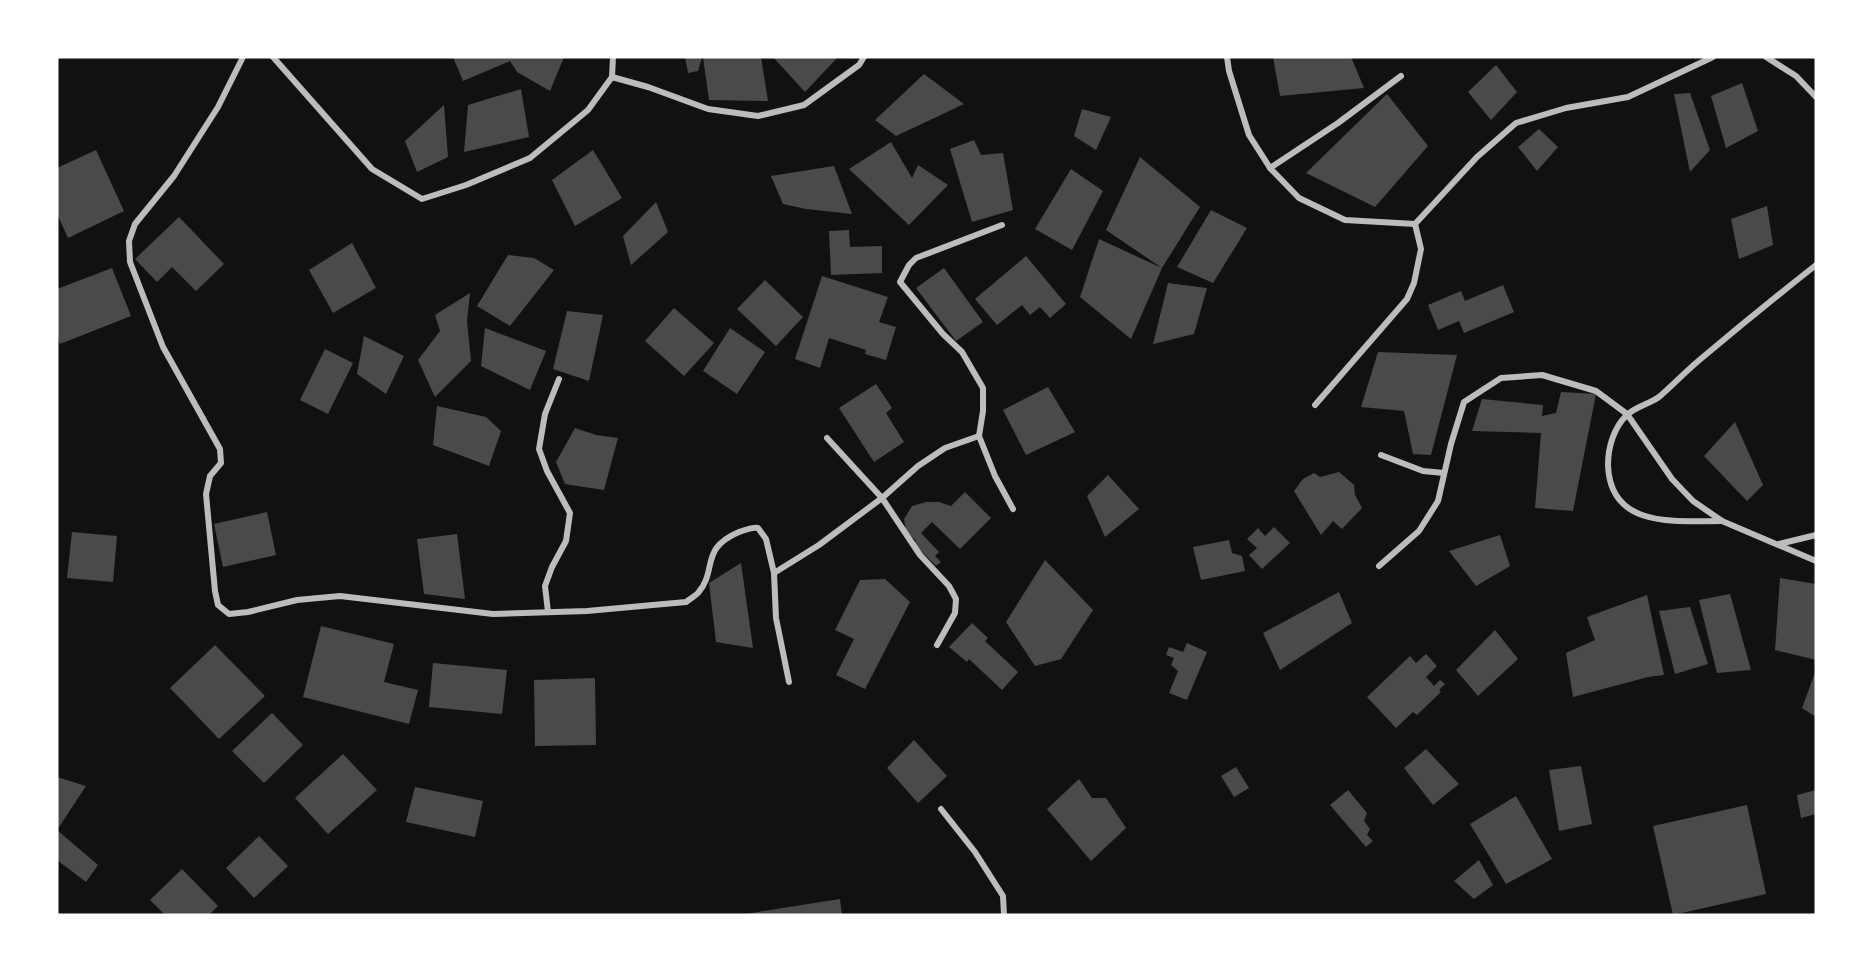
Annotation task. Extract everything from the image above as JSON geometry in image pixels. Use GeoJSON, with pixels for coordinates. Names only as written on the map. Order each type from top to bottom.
{"type":"FeatureCollection","features":[{"type":"Feature","properties":{"kind":"street"},"geometry":{"type":"LineString","coordinates":[[243,57],[218,107],[174,176],[135,224],[129,242],[130,262],[164,347],[220,449],[221,463],[210,476],[206,494],[218,605],[229,614],[248,612],[297,600],[340,596],[493,614],[587,611],[686,602],[698,593],[704,583],[713,552],[726,538],[751,528],[758,528],[766,539],[774,573],[776,618],[789,682]]}},
{"type":"Feature","properties":{"kind":"street"},"geometry":{"type":"LineString","coordinates":[[273,57],[372,169],[422,199],[466,185],[530,158],[588,110],[612,78],[613,57]]}},
{"type":"Feature","properties":{"kind":"street"},"geometry":{"type":"LineString","coordinates":[[612,78],[648,87],[708,109],[758,116],[804,105],[859,64],[864,57]]}},
{"type":"Feature","properties":{"kind":"street"},"geometry":{"type":"LineString","coordinates":[[1227,57],[1229,71],[1249,135],[1269,168],[1299,198],[1346,220],[1415,224]]}},
{"type":"Feature","properties":{"kind":"street"},"geometry":{"type":"LineString","coordinates":[[1415,224],[1478,157],[1516,123],[1566,108],[1628,96],[1713,57]]}},
{"type":"Feature","properties":{"kind":"street"},"geometry":{"type":"LineString","coordinates":[[1766,57],[1796,76],[1816,97]]}},
{"type":"Feature","properties":{"kind":"street"},"geometry":{"type":"LineString","coordinates":[[1269,168],[1338,123],[1401,76]]}},
{"type":"Feature","properties":{"kind":"street"},"geometry":{"type":"LineString","coordinates":[[1315,405],[1407,299],[1414,283],[1421,249],[1415,224]]}},
{"type":"Feature","properties":{"kind":"street"},"geometry":{"type":"LineString","coordinates":[[1002,225],[916,258],[909,265],[900,282],[962,352],[982,388],[979,436],[995,476],[1013,509]]}},
{"type":"Feature","properties":{"kind":"street"},"geometry":{"type":"LineString","coordinates":[[1722,521],[1669,521],[1636,514],[1619,499],[1609,479],[1608,455],[1613,435],[1627,414],[1657,398],[1702,358],[1816,265]]}},
{"type":"Feature","properties":{"kind":"street"},"geometry":{"type":"LineString","coordinates":[[1379,566],[1419,531],[1438,501],[1464,402],[1501,378],[1542,375],[1596,392],[1627,414],[1672,479],[1693,501],[1722,521],[1816,561]]}},
{"type":"Feature","properties":{"kind":"street"},"geometry":{"type":"LineString","coordinates":[[548,612],[545,586],[566,540],[570,513],[547,471],[539,449],[545,414],[559,379]]}},
{"type":"Feature","properties":{"kind":"street"},"geometry":{"type":"LineString","coordinates":[[774,573],[819,545],[882,498],[918,466],[945,448],[979,436]]}},
{"type":"Feature","properties":{"kind":"street"},"geometry":{"type":"LineString","coordinates":[[826,438],[882,498],[920,555],[949,586],[956,599],[955,613],[937,645]]}},
{"type":"Feature","properties":{"kind":"street"},"geometry":{"type":"LineString","coordinates":[[1381,455],[1423,471],[1444,473]]}},
{"type":"Feature","properties":{"kind":"street"},"geometry":{"type":"LineString","coordinates":[[1778,544],[1816,535]]}},
{"type":"Feature","properties":{"kind":"street"},"geometry":{"type":"LineString","coordinates":[[941,809],[975,852],[1003,896],[1004,915]]}},
{"type":"Feature","properties":{"kind":"building"},"geometry":{"type":"Polygon","coordinates":[[[453,57],[564,57],[550,91],[517,72],[510,61],[463,81],[453,57]]]}},
{"type":"Feature","properties":{"kind":"building"},"geometry":{"type":"Polygon","coordinates":[[[685,57],[702,57],[698,71],[688,73],[685,57]]]}},
{"type":"Feature","properties":{"kind":"building"},"geometry":{"type":"Polygon","coordinates":[[[703,57],[761,57],[768,101],[709,100],[703,57]]]}},
{"type":"Feature","properties":{"kind":"building"},"geometry":{"type":"Polygon","coordinates":[[[773,57],[838,57],[805,92],[773,57]]]}},
{"type":"Feature","properties":{"kind":"building"},"geometry":{"type":"Polygon","coordinates":[[[1273,57],[1351,57],[1364,88],[1280,96],[1273,57]]]}},
{"type":"Feature","properties":{"kind":"building"},"geometry":{"type":"Polygon","coordinates":[[[1496,65],[1517,92],[1491,120],[1468,92],[1496,65]]]}},
{"type":"Feature","properties":{"kind":"building"},"geometry":{"type":"Polygon","coordinates":[[[924,74],[964,104],[896,136],[875,120],[924,74]]]}},
{"type":"Feature","properties":{"kind":"building"},"geometry":{"type":"Polygon","coordinates":[[[1742,83],[1758,131],[1726,148],[1711,96],[1742,83]]]}},
{"type":"Feature","properties":{"kind":"building"},"geometry":{"type":"Polygon","coordinates":[[[521,89],[529,137],[464,152],[468,105],[521,89]]]}},
{"type":"Feature","properties":{"kind":"building"},"geometry":{"type":"Polygon","coordinates":[[[1690,93],[1710,150],[1690,172],[1674,94],[1690,93]]]}},
{"type":"Feature","properties":{"kind":"building"},"geometry":{"type":"Polygon","coordinates":[[[1387,94],[1428,146],[1375,207],[1306,173],[1387,94]]]}},
{"type":"Feature","properties":{"kind":"building"},"geometry":{"type":"Polygon","coordinates":[[[444,105],[448,157],[417,172],[405,141],[444,105]]]}},
{"type":"Feature","properties":{"kind":"building"},"geometry":{"type":"Polygon","coordinates":[[[1082,109],[1111,117],[1096,150],[1074,136],[1082,109]]]}},
{"type":"Feature","properties":{"kind":"building"},"geometry":{"type":"Polygon","coordinates":[[[1539,129],[1558,147],[1537,171],[1518,147],[1539,129]]]}},
{"type":"Feature","properties":{"kind":"building"},"geometry":{"type":"Polygon","coordinates":[[[974,140],[981,155],[1003,153],[1013,210],[972,222],[950,149],[974,140]]]}},
{"type":"Feature","properties":{"kind":"building"},"geometry":{"type":"Polygon","coordinates":[[[891,142],[912,178],[918,165],[948,185],[909,225],[849,169],[891,142]]]}},
{"type":"Feature","properties":{"kind":"building"},"geometry":{"type":"Polygon","coordinates":[[[96,150],[124,211],[68,238],[57,214],[57,168],[96,150]]]}},
{"type":"Feature","properties":{"kind":"building"},"geometry":{"type":"Polygon","coordinates":[[[593,150],[622,198],[575,226],[552,180],[593,150]]]}},
{"type":"Feature","properties":{"kind":"building"},"geometry":{"type":"Polygon","coordinates":[[[1140,157],[1200,207],[1162,268],[1106,230],[1140,157]]]}},
{"type":"Feature","properties":{"kind":"building"},"geometry":{"type":"Polygon","coordinates":[[[834,166],[852,214],[783,204],[771,176],[834,166]]]}},
{"type":"Feature","properties":{"kind":"building"},"geometry":{"type":"Polygon","coordinates":[[[1071,169],[1103,191],[1072,250],[1035,229],[1071,169]]]}},
{"type":"Feature","properties":{"kind":"building"},"geometry":{"type":"Polygon","coordinates":[[[656,202],[668,232],[631,265],[623,236],[656,202]]]}},
{"type":"Feature","properties":{"kind":"building"},"geometry":{"type":"Polygon","coordinates":[[[1767,206],[1773,245],[1739,259],[1731,219],[1767,206]]]}},
{"type":"Feature","properties":{"kind":"building"},"geometry":{"type":"Polygon","coordinates":[[[1211,210],[1247,228],[1213,283],[1177,267],[1211,210]]]}},
{"type":"Feature","properties":{"kind":"building"},"geometry":{"type":"Polygon","coordinates":[[[179,217],[224,264],[196,291],[172,267],[157,282],[135,259],[179,217]]]}},
{"type":"Feature","properties":{"kind":"building"},"geometry":{"type":"Polygon","coordinates":[[[849,230],[850,247],[882,246],[882,273],[831,275],[829,231],[849,230]]]}},
{"type":"Feature","properties":{"kind":"building"},"geometry":{"type":"Polygon","coordinates":[[[1099,239],[1162,268],[1131,339],[1080,297],[1099,239]]]}},
{"type":"Feature","properties":{"kind":"building"},"geometry":{"type":"Polygon","coordinates":[[[352,243],[376,288],[333,313],[309,270],[352,243]]]}},
{"type":"Feature","properties":{"kind":"building"},"geometry":{"type":"Polygon","coordinates":[[[508,255],[534,258],[554,270],[510,326],[477,306],[508,255]]]}},
{"type":"Feature","properties":{"kind":"building"},"geometry":{"type":"Polygon","coordinates":[[[1026,256],[1066,304],[1050,318],[1040,307],[1030,315],[1022,305],[997,325],[975,299],[1026,256]]]}},
{"type":"Feature","properties":{"kind":"building"},"geometry":{"type":"Polygon","coordinates":[[[112,268],[131,316],[60,344],[57,336],[57,289],[112,268]]]}},
{"type":"Feature","properties":{"kind":"building"},"geometry":{"type":"Polygon","coordinates":[[[944,268],[983,322],[956,341],[916,288],[944,268]]]}},
{"type":"Feature","properties":{"kind":"building"},"geometry":{"type":"Polygon","coordinates":[[[822,276],[888,297],[879,322],[896,327],[886,360],[865,354],[866,350],[829,338],[820,368],[795,359],[822,276]]]}},
{"type":"Feature","properties":{"kind":"building"},"geometry":{"type":"Polygon","coordinates":[[[765,280],[803,317],[776,346],[737,309],[765,280]]]}},
{"type":"Feature","properties":{"kind":"building"},"geometry":{"type":"Polygon","coordinates":[[[1168,283],[1207,288],[1194,334],[1153,344],[1168,283]]]}},
{"type":"Feature","properties":{"kind":"building"},"geometry":{"type":"Polygon","coordinates":[[[1503,285],[1514,312],[1464,333],[1459,321],[1438,330],[1428,305],[1461,291],[1465,301],[1503,285]]]}},
{"type":"Feature","properties":{"kind":"building"},"geometry":{"type":"Polygon","coordinates":[[[470,293],[467,321],[471,361],[435,397],[418,360],[440,331],[435,315],[470,293]]]}},
{"type":"Feature","properties":{"kind":"building"},"geometry":{"type":"Polygon","coordinates":[[[674,308],[714,343],[684,376],[645,341],[674,308]]]}},
{"type":"Feature","properties":{"kind":"building"},"geometry":{"type":"Polygon","coordinates":[[[567,311],[603,315],[589,381],[553,369],[567,311]]]}},
{"type":"Feature","properties":{"kind":"building"},"geometry":{"type":"Polygon","coordinates":[[[485,328],[546,351],[530,390],[481,366],[485,328]]]}},
{"type":"Feature","properties":{"kind":"building"},"geometry":{"type":"Polygon","coordinates":[[[730,328],[765,352],[737,394],[703,371],[730,328]]]}},
{"type":"Feature","properties":{"kind":"building"},"geometry":{"type":"Polygon","coordinates":[[[364,336],[404,356],[386,394],[357,374],[364,336]]]}},
{"type":"Feature","properties":{"kind":"building"},"geometry":{"type":"Polygon","coordinates":[[[325,349],[353,363],[328,414],[300,400],[325,349]]]}},
{"type":"Feature","properties":{"kind":"building"},"geometry":{"type":"Polygon","coordinates":[[[1378,352],[1457,355],[1431,455],[1413,454],[1404,411],[1361,407],[1378,352]]]}},
{"type":"Feature","properties":{"kind":"building"},"geometry":{"type":"Polygon","coordinates":[[[876,384],[892,408],[886,413],[904,442],[874,462],[839,408],[876,384]]]}},
{"type":"Feature","properties":{"kind":"building"},"geometry":{"type":"Polygon","coordinates":[[[1048,387],[1075,432],[1026,455],[1003,410],[1048,387]]]}},
{"type":"Feature","properties":{"kind":"building"},"geometry":{"type":"Polygon","coordinates":[[[1561,392],[1596,394],[1573,511],[1535,508],[1541,433],[1472,431],[1482,399],[1543,405],[1542,416],[1556,413],[1561,392]]]}},
{"type":"Feature","properties":{"kind":"building"},"geometry":{"type":"Polygon","coordinates":[[[437,406],[486,417],[501,431],[489,466],[433,445],[437,406]]]}},
{"type":"Feature","properties":{"kind":"building"},"geometry":{"type":"Polygon","coordinates":[[[1735,422],[1763,485],[1747,501],[1704,456],[1735,422]]]}},
{"type":"Feature","properties":{"kind":"building"},"geometry":{"type":"Polygon","coordinates":[[[575,428],[596,435],[618,438],[604,490],[565,484],[556,462],[575,428]]]}},
{"type":"Feature","properties":{"kind":"building"},"geometry":{"type":"Polygon","coordinates":[[[1339,472],[1354,485],[1355,495],[1362,508],[1342,529],[1333,521],[1321,535],[1294,491],[1303,479],[1314,473],[1320,477],[1339,472]]]}},
{"type":"Feature","properties":{"kind":"building"},"geometry":{"type":"Polygon","coordinates":[[[1108,475],[1139,509],[1105,537],[1087,496],[1108,475]]]}},
{"type":"Feature","properties":{"kind":"building"},"geometry":{"type":"Polygon","coordinates":[[[965,492],[991,518],[960,549],[932,522],[921,533],[939,552],[935,556],[941,562],[936,566],[913,543],[916,541],[906,531],[904,519],[912,506],[926,502],[939,502],[951,506],[965,492]]]}},
{"type":"Feature","properties":{"kind":"building"},"geometry":{"type":"Polygon","coordinates":[[[267,512],[276,555],[223,567],[214,524],[267,512]]]}},
{"type":"Feature","properties":{"kind":"building"},"geometry":{"type":"Polygon","coordinates":[[[1274,527],[1290,543],[1262,569],[1249,555],[1257,548],[1247,539],[1258,528],[1265,536],[1274,527]]]}},
{"type":"Feature","properties":{"kind":"building"},"geometry":{"type":"Polygon","coordinates":[[[72,532],[117,536],[113,582],[67,578],[72,532]]]}},
{"type":"Feature","properties":{"kind":"building"},"geometry":{"type":"Polygon","coordinates":[[[457,534],[465,599],[424,594],[417,539],[457,534]]]}},
{"type":"Feature","properties":{"kind":"building"},"geometry":{"type":"Polygon","coordinates":[[[1500,535],[1510,566],[1476,586],[1449,551],[1500,535]]]}},
{"type":"Feature","properties":{"kind":"building"},"geometry":{"type":"Polygon","coordinates":[[[1229,540],[1232,553],[1242,556],[1245,571],[1201,580],[1193,547],[1229,540]]]}},
{"type":"Feature","properties":{"kind":"building"},"geometry":{"type":"Polygon","coordinates":[[[1045,560],[1093,610],[1061,659],[1035,666],[1006,622],[1045,560]]]}},
{"type":"Feature","properties":{"kind":"building"},"geometry":{"type":"Polygon","coordinates":[[[741,563],[753,648],[716,642],[709,583],[741,563]]]}},
{"type":"Feature","properties":{"kind":"building"},"geometry":{"type":"Polygon","coordinates":[[[1780,578],[1816,584],[1816,660],[1775,650],[1780,578]]]}},
{"type":"Feature","properties":{"kind":"building"},"geometry":{"type":"Polygon","coordinates":[[[885,579],[910,602],[865,689],[836,675],[854,639],[835,630],[860,580],[885,579]]]}},
{"type":"Feature","properties":{"kind":"building"},"geometry":{"type":"Polygon","coordinates":[[[1339,592],[1352,623],[1280,670],[1263,633],[1339,592]]]}},
{"type":"Feature","properties":{"kind":"building"},"geometry":{"type":"Polygon","coordinates":[[[1730,594],[1751,670],[1717,673],[1699,600],[1730,594]]]}},
{"type":"Feature","properties":{"kind":"building"},"geometry":{"type":"Polygon","coordinates":[[[1647,595],[1664,675],[1648,677],[1573,697],[1566,653],[1595,640],[1587,617],[1647,595]]]}},
{"type":"Feature","properties":{"kind":"building"},"geometry":{"type":"Polygon","coordinates":[[[1690,607],[1708,664],[1675,674],[1659,611],[1690,607]]]}},
{"type":"Feature","properties":{"kind":"building"},"geometry":{"type":"Polygon","coordinates":[[[972,623],[988,638],[985,641],[1018,672],[1002,690],[969,659],[967,662],[949,647],[972,623]]]}},
{"type":"Feature","properties":{"kind":"building"},"geometry":{"type":"Polygon","coordinates":[[[321,626],[394,644],[384,682],[418,690],[409,724],[303,697],[321,626]]]}},
{"type":"Feature","properties":{"kind":"building"},"geometry":{"type":"Polygon","coordinates":[[[1495,630],[1518,659],[1478,696],[1456,670],[1495,630]]]}},
{"type":"Feature","properties":{"kind":"building"},"geometry":{"type":"Polygon","coordinates":[[[1187,643],[1207,652],[1187,700],[1169,693],[1178,671],[1171,665],[1174,658],[1166,655],[1169,647],[1183,652],[1187,643]]]}},
{"type":"Feature","properties":{"kind":"building"},"geometry":{"type":"Polygon","coordinates":[[[215,645],[265,696],[219,739],[170,688],[215,645]]]}},
{"type":"Feature","properties":{"kind":"building"},"geometry":{"type":"Polygon","coordinates":[[[1426,654],[1437,666],[1426,677],[1434,686],[1440,680],[1445,684],[1439,690],[1441,692],[1417,715],[1413,712],[1396,728],[1367,697],[1410,656],[1416,663],[1426,654]]]}},
{"type":"Feature","properties":{"kind":"building"},"geometry":{"type":"Polygon","coordinates":[[[433,663],[507,670],[502,714],[429,707],[433,663]]]}},
{"type":"Feature","properties":{"kind":"building"},"geometry":{"type":"Polygon","coordinates":[[[1816,670],[1816,717],[1802,708],[1816,670]]]}},
{"type":"Feature","properties":{"kind":"building"},"geometry":{"type":"Polygon","coordinates":[[[595,678],[596,745],[535,746],[534,680],[595,678]]]}},
{"type":"Feature","properties":{"kind":"building"},"geometry":{"type":"Polygon","coordinates":[[[272,713],[303,745],[264,783],[232,751],[272,713]]]}},
{"type":"Feature","properties":{"kind":"building"},"geometry":{"type":"Polygon","coordinates":[[[914,740],[947,776],[918,803],[887,768],[914,740]]]}},
{"type":"Feature","properties":{"kind":"building"},"geometry":{"type":"Polygon","coordinates":[[[1426,749],[1459,784],[1433,805],[1404,768],[1426,749]]]}},
{"type":"Feature","properties":{"kind":"building"},"geometry":{"type":"Polygon","coordinates":[[[343,754],[377,790],[328,834],[295,798],[343,754]]]}},
{"type":"Feature","properties":{"kind":"building"},"geometry":{"type":"Polygon","coordinates":[[[1581,766],[1592,824],[1559,831],[1549,770],[1581,766]]]}},
{"type":"Feature","properties":{"kind":"building"},"geometry":{"type":"Polygon","coordinates":[[[1236,767],[1249,788],[1234,797],[1221,776],[1236,767]]]}},
{"type":"Feature","properties":{"kind":"building"},"geometry":{"type":"Polygon","coordinates":[[[57,777],[86,786],[57,830],[57,777]]]}},
{"type":"Feature","properties":{"kind":"building"},"geometry":{"type":"Polygon","coordinates":[[[1079,779],[1092,798],[1106,798],[1126,828],[1091,861],[1047,809],[1079,779]]]}},
{"type":"Feature","properties":{"kind":"building"},"geometry":{"type":"Polygon","coordinates":[[[415,787],[483,801],[475,837],[406,822],[415,787]]]}},
{"type":"Feature","properties":{"kind":"building"},"geometry":{"type":"Polygon","coordinates":[[[1348,790],[1367,813],[1364,821],[1370,829],[1367,835],[1373,841],[1366,847],[1330,805],[1348,790]]]}},
{"type":"Feature","properties":{"kind":"building"},"geometry":{"type":"Polygon","coordinates":[[[1816,790],[1816,814],[1801,818],[1797,795],[1816,790]]]}},
{"type":"Feature","properties":{"kind":"building"},"geometry":{"type":"Polygon","coordinates":[[[1516,796],[1552,859],[1506,884],[1470,824],[1516,796]]]}},
{"type":"Feature","properties":{"kind":"building"},"geometry":{"type":"Polygon","coordinates":[[[1747,805],[1766,894],[1673,915],[1653,826],[1747,805]]]}},
{"type":"Feature","properties":{"kind":"building"},"geometry":{"type":"Polygon","coordinates":[[[57,830],[98,865],[86,882],[57,860],[57,830]]]}},
{"type":"Feature","properties":{"kind":"building"},"geometry":{"type":"Polygon","coordinates":[[[259,836],[288,866],[254,898],[226,868],[259,836]]]}},
{"type":"Feature","properties":{"kind":"building"},"geometry":{"type":"Polygon","coordinates":[[[1479,860],[1493,885],[1474,899],[1454,881],[1479,860]]]}},
{"type":"Feature","properties":{"kind":"building"},"geometry":{"type":"Polygon","coordinates":[[[182,869],[218,906],[209,915],[165,915],[150,900],[182,869]]]}},
{"type":"Feature","properties":{"kind":"building"},"geometry":{"type":"Polygon","coordinates":[[[840,899],[842,915],[745,914],[840,899]]]}}]}
